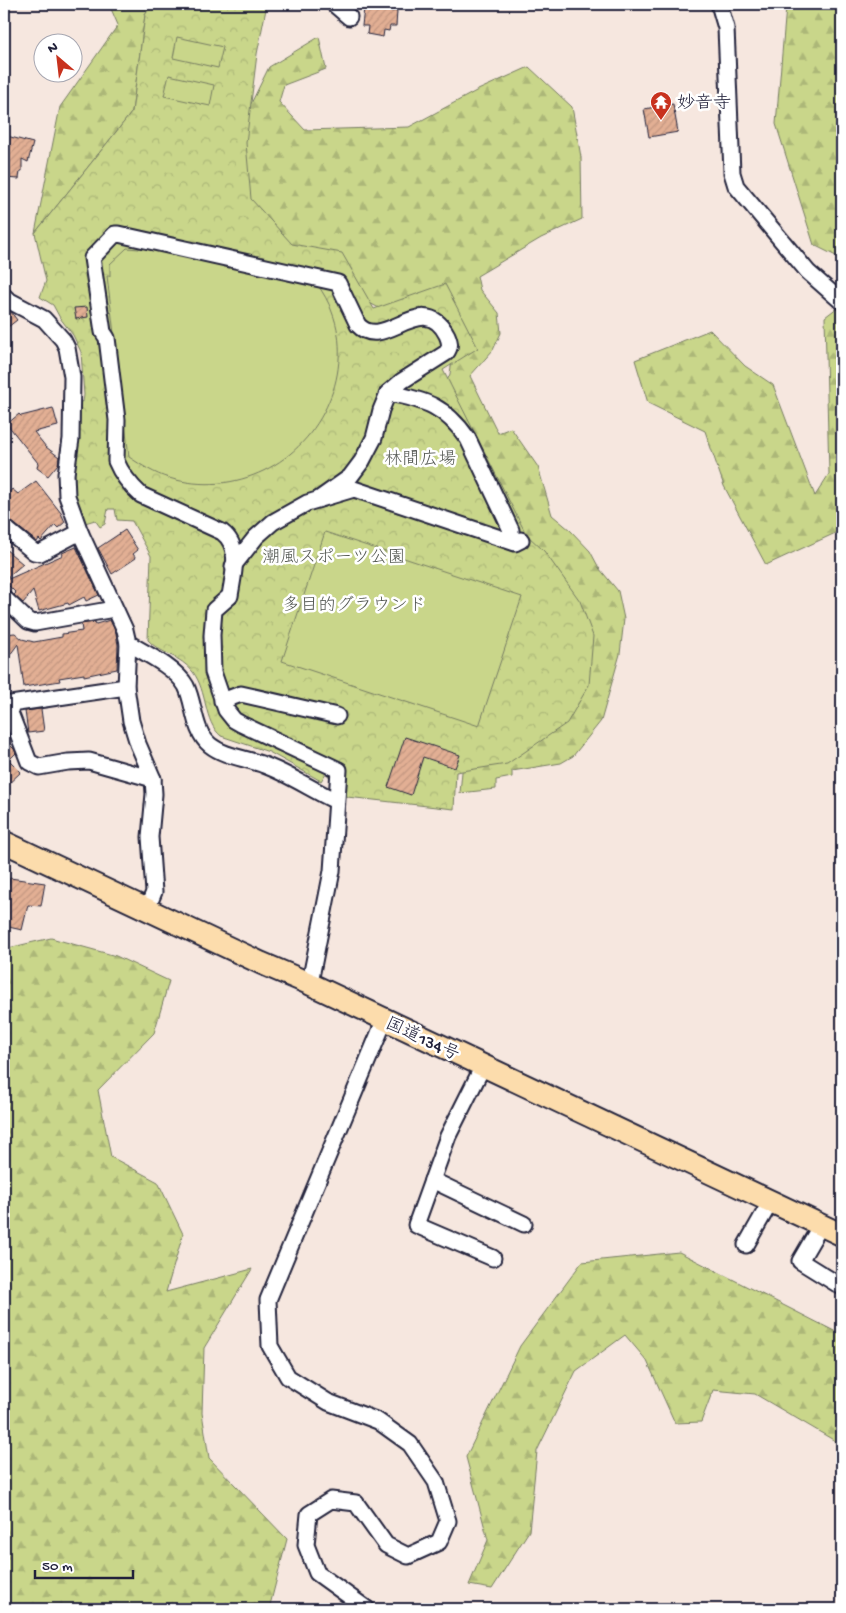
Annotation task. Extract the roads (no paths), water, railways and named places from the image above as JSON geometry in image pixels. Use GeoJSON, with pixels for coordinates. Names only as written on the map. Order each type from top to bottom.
{"type":"FeatureCollection","features":[{"type":"Feature","properties":{"kind":"highway","name":"国道134号"},"geometry":{"type":"LineString","coordinates":[[4,842],[385,1019],[842,1235]]}},
{"type":"Feature","properties":{"kind":"street"},"geometry":{"type":"LineString","coordinates":[[334,4],[349,16]]}},
{"type":"Feature","properties":{"kind":"street"},"geometry":{"type":"LineString","coordinates":[[719,4],[726,28],[732,173],[736,186],[808,272],[842,302]]}},
{"type":"Feature","properties":{"kind":"street"},"geometry":{"type":"LineString","coordinates":[[308,983],[311,977],[332,871],[336,802],[341,763],[234,720],[226,710],[212,667],[214,610],[230,596],[235,549],[225,534],[146,498],[133,486],[116,461],[116,420],[107,338],[103,332],[92,258],[115,234],[338,283],[358,325],[369,333],[381,332],[414,318],[433,319],[438,323],[448,336],[449,350],[402,380],[388,393],[381,410],[374,438],[362,461],[350,477],[320,499]]}},
{"type":"Feature","properties":{"kind":"street"},"geometry":{"type":"LineString","coordinates":[[4,296],[44,319],[63,340],[67,348],[72,377],[71,439],[66,474],[67,496],[80,532],[128,643],[126,687],[134,732],[153,778],[154,794],[150,837],[154,892],[147,908]]}},
{"type":"Feature","properties":{"kind":"street"},"geometry":{"type":"LineString","coordinates":[[234,566],[256,537],[273,522],[307,503],[354,489],[514,539],[468,439],[460,428],[447,414],[420,399],[388,393]]}},
{"type":"Feature","properties":{"kind":"street"},"geometry":{"type":"LineString","coordinates":[[4,529],[34,552],[40,553],[80,532]]}},
{"type":"Feature","properties":{"kind":"street"},"geometry":{"type":"LineString","coordinates":[[4,598],[28,621],[35,623],[114,608]]}},
{"type":"Feature","properties":{"kind":"street"},"geometry":{"type":"LineString","coordinates":[[128,643],[161,663],[185,684],[191,698],[199,729],[209,745],[277,770],[336,802]]}},
{"type":"Feature","properties":{"kind":"street"},"geometry":{"type":"LineString","coordinates":[[126,687],[5,705],[30,762],[39,767],[68,762],[89,761],[153,778]]}},
{"type":"Feature","properties":{"kind":"street"},"geometry":{"type":"LineString","coordinates":[[222,701],[241,694],[337,716]]}},
{"type":"Feature","properties":{"kind":"street"},"geometry":{"type":"LineString","coordinates":[[367,1609],[318,1573],[306,1546],[309,1514],[331,1500],[356,1503],[386,1545],[408,1556],[439,1542],[448,1521],[436,1482],[410,1444],[378,1421],[328,1402],[288,1377],[270,1346],[268,1300],[385,1019]]}},
{"type":"Feature","properties":{"kind":"street"},"geometry":{"type":"LineString","coordinates":[[482,1066],[448,1136],[416,1225],[493,1258]]}},
{"type":"Feature","properties":{"kind":"street"},"geometry":{"type":"LineString","coordinates":[[432,1180],[524,1224]]}},
{"type":"Feature","properties":{"kind":"street"},"geometry":{"type":"LineString","coordinates":[[746,1244],[771,1201]]}},
{"type":"Feature","properties":{"kind":"street"},"geometry":{"type":"LineString","coordinates":[[821,1225],[800,1261],[842,1287]]}},
{"type":"Feature","properties":{"kind":"place","name":"妙音寺"},"geometry":{"type":"Point","coordinates":[661,121]}},
{"type":"Feature","properties":{"kind":"park label","name":"林間広場"},"geometry":{"type":"Point","coordinates":[420,458]}},
{"type":"Feature","properties":{"kind":"park label","name":"潮風スポーツ公園"},"geometry":{"type":"Point","coordinates":[334,556]}},
{"type":"Feature","properties":{"kind":"park label","name":"多目的グラウンド"},"geometry":{"type":"Point","coordinates":[354,604]}}]}
